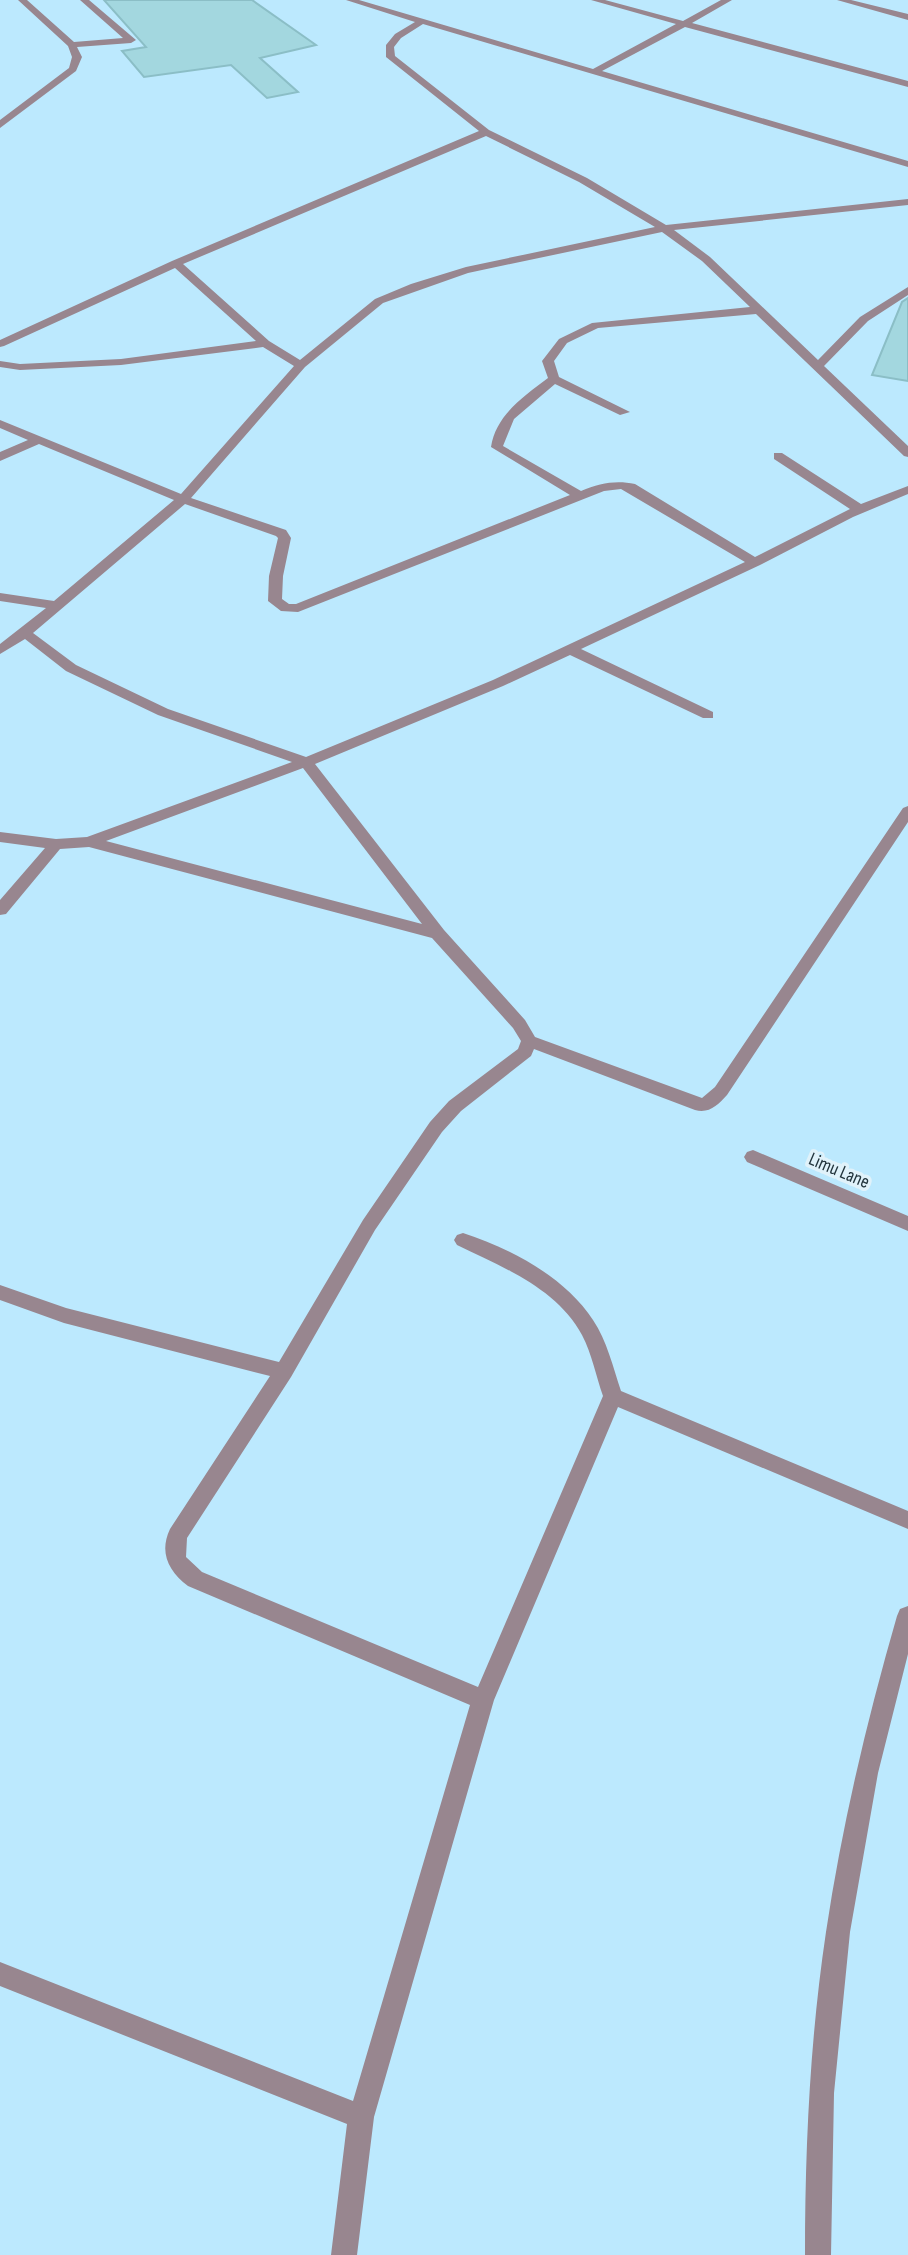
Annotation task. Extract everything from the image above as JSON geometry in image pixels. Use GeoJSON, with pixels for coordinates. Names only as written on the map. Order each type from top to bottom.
{"type":"FeatureCollection","features":[{"type":"Feature","properties":{"kind":"street"},"geometry":{"type":"LineString","coordinates":[[0,125],[73,69],[77,57],[72,44],[22,0]]}},
{"type":"Feature","properties":{"kind":"street"},"geometry":{"type":"LineString","coordinates":[[72,44],[131,40],[84,0]]}},
{"type":"Feature","properties":{"kind":"street"},"geometry":{"type":"LineString","coordinates":[[350,0],[366,2],[421,22],[908,164]]}},
{"type":"Feature","properties":{"kind":"street"},"geometry":{"type":"LineString","coordinates":[[595,0],[908,84]]}},
{"type":"Feature","properties":{"kind":"street"},"geometry":{"type":"LineString","coordinates":[[594,72],[728,0]]}},
{"type":"Feature","properties":{"kind":"street"},"geometry":{"type":"LineString","coordinates":[[841,0],[908,17]]}},
{"type":"Feature","properties":{"kind":"street"},"geometry":{"type":"LineString","coordinates":[[421,22],[398,36],[389,47],[391,57],[486,132],[583,180],[664,228],[706,259],[908,453]]}},
{"type":"Feature","properties":{"kind":"street"},"geometry":{"type":"LineString","coordinates":[[0,344],[176,263],[486,132]]}},
{"type":"Feature","properties":{"kind":"street"},"geometry":{"type":"LineString","coordinates":[[0,650],[58,606],[183,499],[257,412],[302,365],[379,301],[415,286],[508,259],[664,228],[908,202]]}},
{"type":"Feature","properties":{"kind":"street"},"geometry":{"type":"LineString","coordinates":[[176,263],[265,343],[302,365]]}},
{"type":"Feature","properties":{"kind":"street"},"geometry":{"type":"LineString","coordinates":[[819,365],[864,318],[908,290]]}},
{"type":"Feature","properties":{"kind":"street"},"geometry":{"type":"LineString","coordinates":[[624,412],[554,379],[548,361],[564,341],[596,325],[759,310]]}},
{"type":"Feature","properties":{"kind":"street"},"geometry":{"type":"LineString","coordinates":[[0,364],[20,367],[121,362],[265,343]]}},
{"type":"Feature","properties":{"kind":"street"},"geometry":{"type":"LineString","coordinates":[[554,379],[519,407],[497,433],[497,447],[581,496]]}},
{"type":"Feature","properties":{"kind":"street"},"geometry":{"type":"LineString","coordinates":[[0,424],[183,499],[281,533],[285,538],[276,576],[275,601],[286,608],[298,608],[602,487],[621,485],[631,487],[755,562]]}},
{"type":"Feature","properties":{"kind":"street"},"geometry":{"type":"LineString","coordinates":[[0,457],[40,439]]}},
{"type":"Feature","properties":{"kind":"street"},"geometry":{"type":"LineString","coordinates":[[778,456],[859,509]]}},
{"type":"Feature","properties":{"kind":"street"},"geometry":{"type":"LineString","coordinates":[[0,837],[56,844],[89,842],[306,762],[572,650],[859,509],[908,490]]}},
{"type":"Feature","properties":{"kind":"street"},"geometry":{"type":"LineString","coordinates":[[0,597],[58,606]]}},
{"type":"Feature","properties":{"kind":"street"},"geometry":{"type":"LineString","coordinates":[[25,633],[71,668],[163,712],[306,762],[438,934],[519,1024],[529,1041],[701,1105],[710,1102],[721,1091],[908,811]]}},
{"type":"Feature","properties":{"kind":"street"},"geometry":{"type":"LineString","coordinates":[[572,650],[708,715]]}},
{"type":"Feature","properties":{"kind":"street"},"geometry":{"type":"LineString","coordinates":[[89,842],[438,934]]}},
{"type":"Feature","properties":{"kind":"street"},"geometry":{"type":"LineString","coordinates":[[0,910],[56,844]]}},
{"type":"Feature","properties":{"kind":"street"},"geometry":{"type":"LineString","coordinates":[[483,1700],[195,1579],[175,1560],[173,1548],[177,1535],[284,1371],[369,1225],[436,1127],[455,1106],[525,1052],[529,1041]]}},
{"type":"Feature","properties":{"kind":"street","name":"Limu Lane"},"geometry":{"type":"LineString","coordinates":[[753,1157],[908,1224]]}},
{"type":"Feature","properties":{"kind":"street"},"geometry":{"type":"LineString","coordinates":[[344,2255],[361,2117],[483,1700],[613,1396],[588,1326],[564,1297],[537,1276],[463,1240]]}},
{"type":"Feature","properties":{"kind":"street"},"geometry":{"type":"LineString","coordinates":[[0,1292],[64,1315],[284,1371]]}},
{"type":"Feature","properties":{"kind":"street"},"geometry":{"type":"LineString","coordinates":[[613,1396],[908,1520]]}},
{"type":"Feature","properties":{"kind":"street"},"geometry":{"type":"LineString","coordinates":[[818,2255],[820,2094],[840,1920],[885,1696],[908,1616]]}},
{"type":"Feature","properties":{"kind":"street"},"geometry":{"type":"LineString","coordinates":[[0,1974],[361,2117]]}},
{"type":"Feature","properties":{"kind":"building"},"geometry":{"type":"Polygon","coordinates":[[[104,0],[252,0],[316,45],[260,58],[298,92],[267,98],[231,65],[144,77],[122,51],[146,47],[104,0]]]}},
{"type":"Feature","properties":{"kind":"building"},"geometry":{"type":"Polygon","coordinates":[[[908,298],[908,381],[872,375],[902,302],[908,298]]]}}]}
